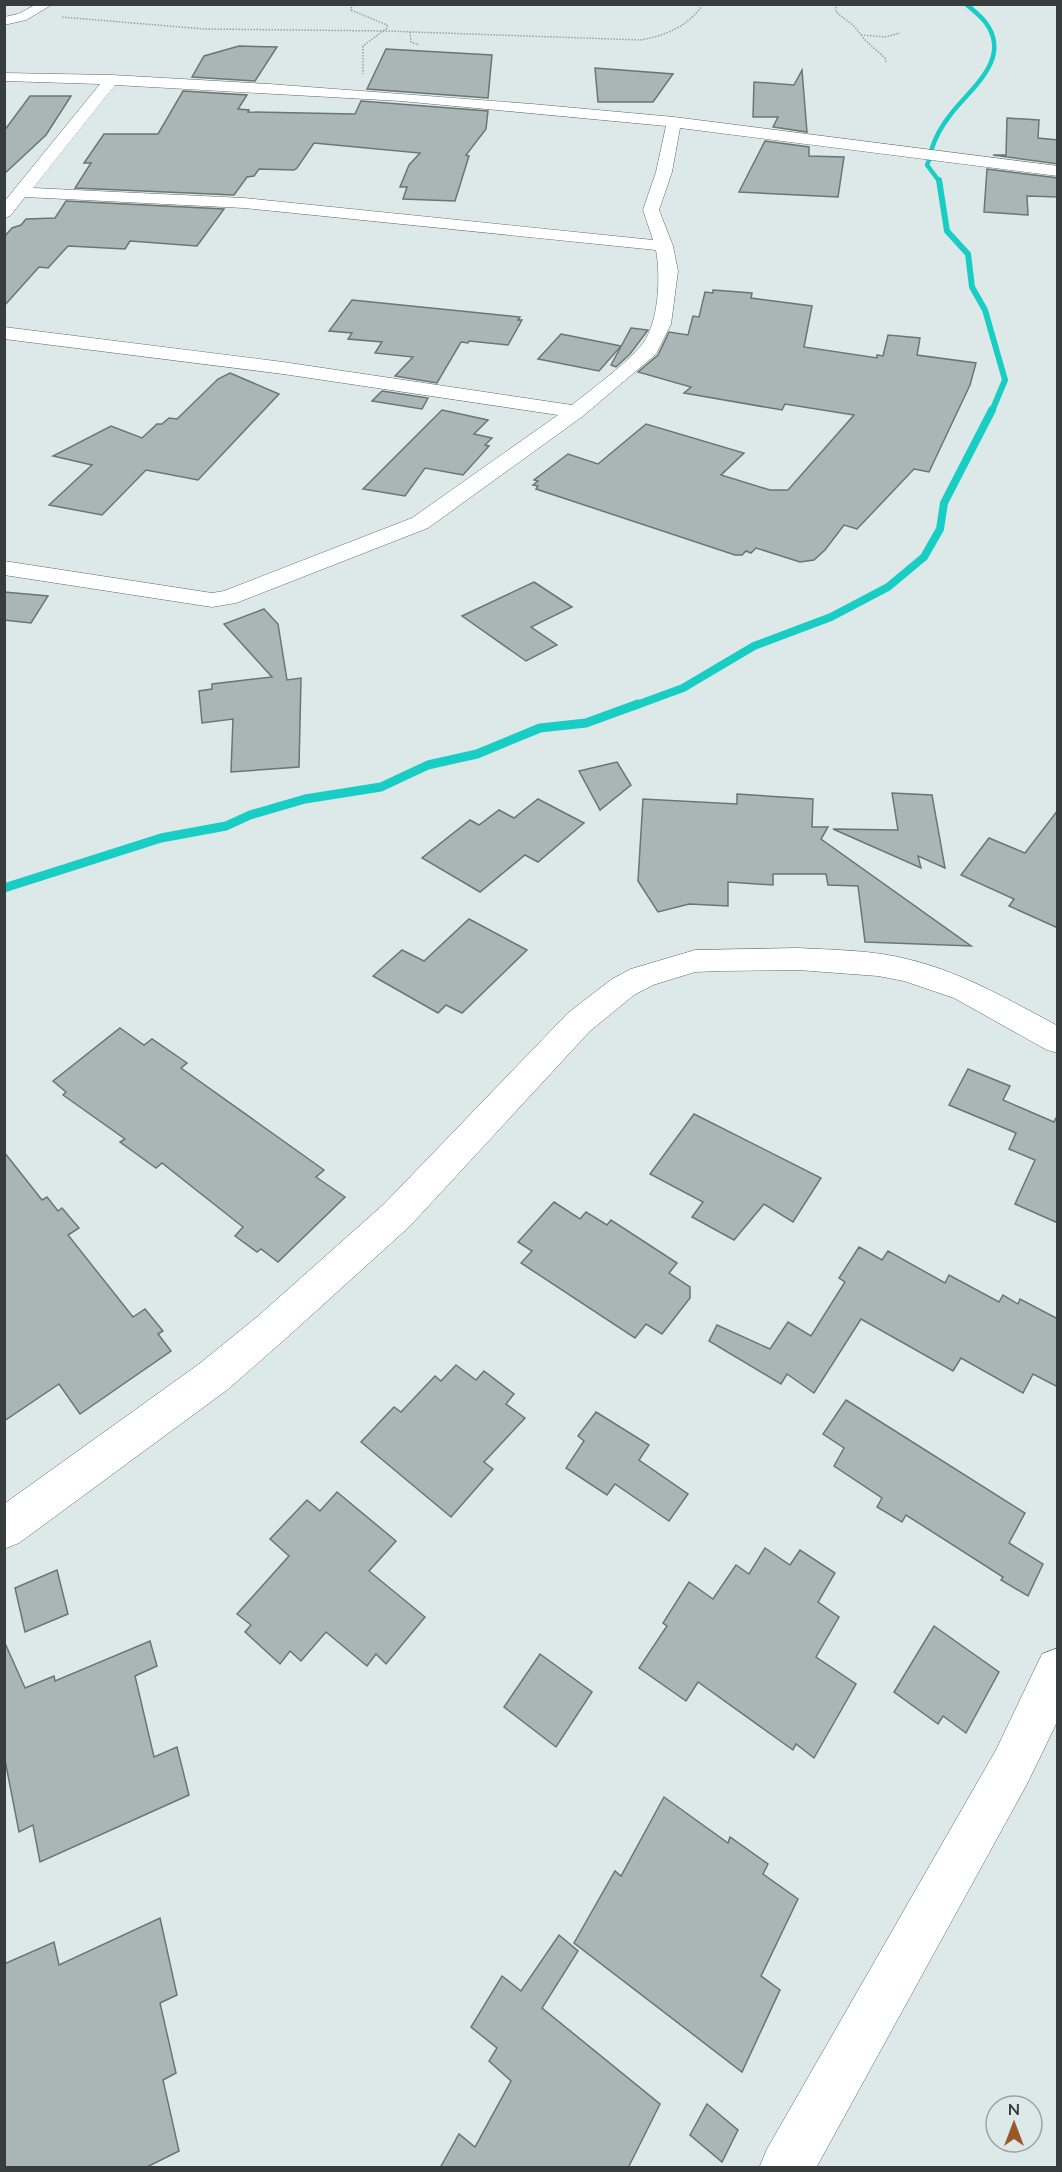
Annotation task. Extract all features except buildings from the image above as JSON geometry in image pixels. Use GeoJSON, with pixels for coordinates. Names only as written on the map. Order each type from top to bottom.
{"type":"FeatureCollection","features":[{"type":"Feature","properties":{"kind":"street"},"geometry":{"type":"LineString","coordinates":[[4,21],[29,14],[47,4]]}},
{"type":"Feature","properties":{"kind":"street"},"geometry":{"type":"LineString","coordinates":[[4,77],[112,79],[484,102],[853,142],[1058,171]]}},
{"type":"Feature","properties":{"kind":"street"},"geometry":{"type":"LineString","coordinates":[[4,213],[112,79]]}},
{"type":"Feature","properties":{"kind":"street"},"geometry":{"type":"LineString","coordinates":[[4,568],[196,599],[228,598],[420,523],[576,412],[649,350],[662,324],[669,271],[664,246],[651,210],[664,172],[674,121]]}},
{"type":"Feature","properties":{"kind":"street"},"geometry":{"type":"LineString","coordinates":[[23,192],[244,202],[664,246]]}},
{"type":"Feature","properties":{"kind":"street"},"geometry":{"type":"LineString","coordinates":[[4,333],[282,368],[576,412]]}},
{"type":"Feature","properties":{"kind":"street"},"geometry":{"type":"LineString","coordinates":[[4,1529],[213,1377],[270,1329],[397,1215],[579,1022],[623,987],[642,977],[695,961],[798,960],[878,965],[908,970],[964,990],[1058,1041]]}},
{"type":"Feature","properties":{"kind":"street"},"geometry":{"type":"LineString","coordinates":[[786,2168],[1012,1766],[1058,1670]]}},
{"type":"Feature","properties":{"kind":"path"},"geometry":{"type":"LineString","coordinates":[[352,4],[351,10],[396,30],[410,32]]}},
{"type":"Feature","properties":{"kind":"path"},"geometry":{"type":"LineString","coordinates":[[29,14],[120,24],[194,28],[386,31],[640,40],[661,35],[687,22],[703,4]]}},
{"type":"Feature","properties":{"kind":"path"},"geometry":{"type":"LineString","coordinates":[[836,4],[836,12],[854,26],[860,35],[885,58],[886,62]]}},
{"type":"Feature","properties":{"kind":"path"},"geometry":{"type":"LineString","coordinates":[[359,93],[365,79],[362,71],[365,56],[363,46],[386,31],[387,25]]}},
{"type":"Feature","properties":{"kind":"path"},"geometry":{"type":"LineString","coordinates":[[410,32],[411,42],[419,45]]}},
{"type":"Feature","properties":{"kind":"path"},"geometry":{"type":"LineString","coordinates":[[860,35],[885,37],[900,33]]}},
{"type":"Feature","properties":{"kind":"waterway"},"geometry":{"type":"LineString","coordinates":[[931,151],[945,123],[978,83],[992,61],[993,36],[984,20],[966,4]]}},
{"type":"Feature","properties":{"kind":"waterway"},"geometry":{"type":"LineString","coordinates":[[929,160],[927,165],[939,181]]}},
{"type":"Feature","properties":{"kind":"waterway"},"geometry":{"type":"LineString","coordinates":[[939,180],[947,231],[968,254],[972,287],[985,310],[1005,380],[992,411]]}},
{"type":"Feature","properties":{"kind":"waterway"},"geometry":{"type":"LineString","coordinates":[[634,706],[683,688],[754,646],[831,617],[888,587],[924,557],[940,529],[944,503],[992,410]]}},
{"type":"Feature","properties":{"kind":"waterway"},"geometry":{"type":"LineString","coordinates":[[4,888],[161,838],[226,826],[250,815],[305,799],[381,787],[428,765],[477,754],[540,728],[586,723],[638,704]]}}]}
